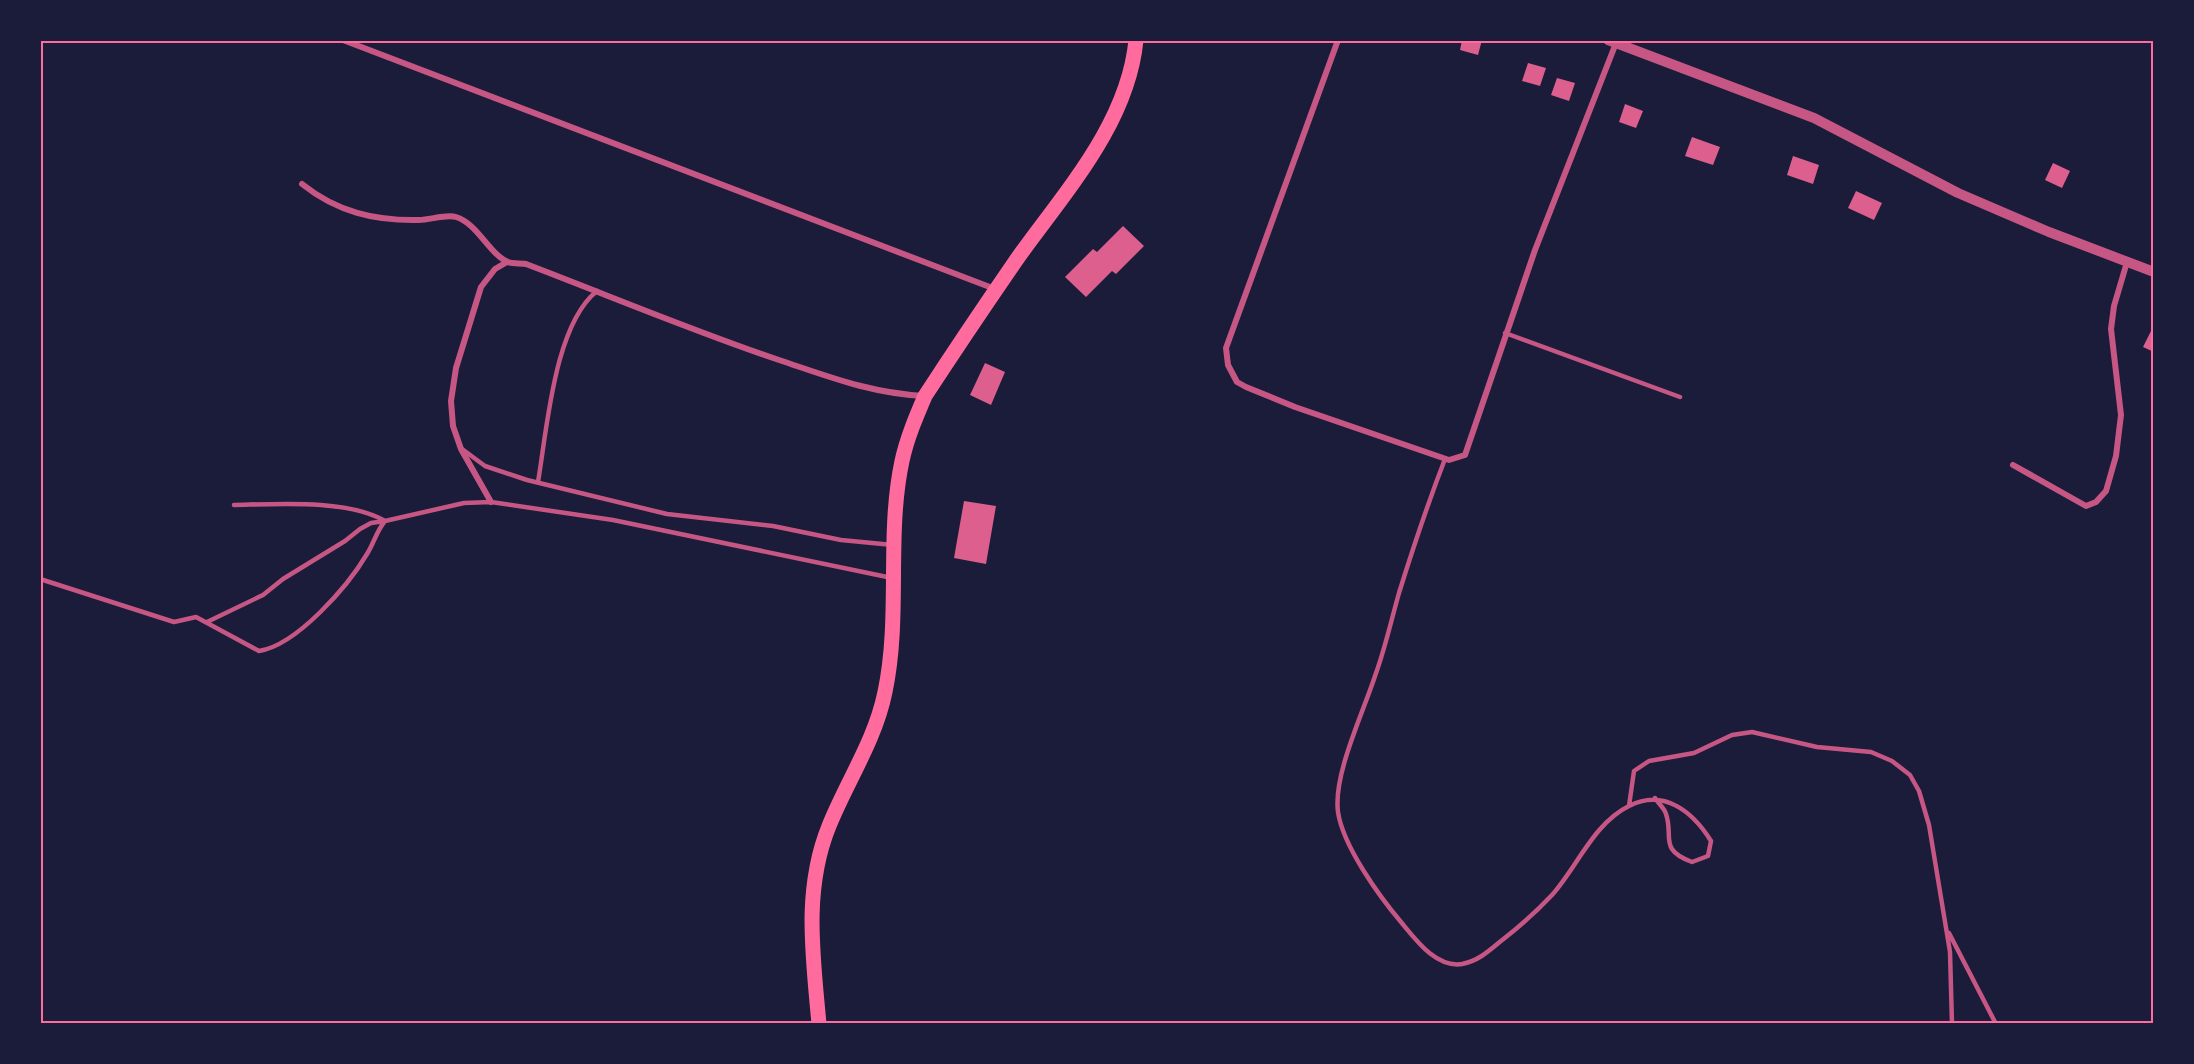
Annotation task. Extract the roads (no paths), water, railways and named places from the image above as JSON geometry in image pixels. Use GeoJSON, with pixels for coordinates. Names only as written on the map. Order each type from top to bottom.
{"type":"FeatureCollection","features":[{"type":"Feature","properties":{"kind":"main road"},"geometry":{"type":"LineString","coordinates":[[819,1023],[810,925],[814,879],[830,824],[874,732],[885,691],[902,461],[925,396],[996,289],[1089,159],[1119,108],[1134,65],[1136,40]]}},
{"type":"Feature","properties":{"kind":"street"},"geometry":{"type":"LineString","coordinates":[[343,40],[996,289]]}},
{"type":"Feature","properties":{"kind":"street"},"geometry":{"type":"LineString","coordinates":[[1338,40],[1245,291],[1226,348],[1226,358],[1237,382],[1246,387],[1295,407],[1445,459],[1456,460],[1465,455],[1505,333],[1612,42],[1814,118],[1958,193],[2154,272]]}},
{"type":"Feature","properties":{"kind":"street"},"geometry":{"type":"LineString","coordinates":[[302,184],[329,203],[368,217],[413,220],[453,216],[465,220],[507,262]]}},
{"type":"Feature","properties":{"kind":"street"},"geometry":{"type":"LineString","coordinates":[[491,502],[461,449],[453,426],[451,401],[456,368],[481,287],[495,269],[507,262],[526,264],[745,349],[861,388],[887,394],[925,396]]}},
{"type":"Feature","properties":{"kind":"street"},"geometry":{"type":"LineString","coordinates":[[2013,465],[2086,506],[2096,502],[2106,491],[2116,456],[2121,415],[2111,329],[2114,306],[2127,262]]}},
{"type":"Feature","properties":{"kind":"lane"},"geometry":{"type":"LineString","coordinates":[[537,482],[558,368],[571,327],[584,301],[597,291]]}},
{"type":"Feature","properties":{"kind":"lane"},"geometry":{"type":"LineString","coordinates":[[1505,333],[1680,397]]}},
{"type":"Feature","properties":{"kind":"lane"},"geometry":{"type":"LineString","coordinates":[[461,449],[485,466],[537,482],[667,514],[773,526],[841,540],[895,545]]}},
{"type":"Feature","properties":{"kind":"lane"},"geometry":{"type":"LineString","coordinates":[[1445,459],[1422,520],[1376,675],[1343,764],[1338,812],[1351,848],[1398,919],[1425,950],[1448,964],[1462,964],[1481,957],[1514,931],[1552,894],[1605,824],[1629,806],[1655,798],[1682,807],[1700,823],[1711,841],[1707,856],[1692,862],[1680,858],[1667,840],[1666,814],[1655,798]]}},
{"type":"Feature","properties":{"kind":"lane"},"geometry":{"type":"LineString","coordinates":[[207,622],[263,596],[283,579],[345,542],[371,523],[464,503],[491,502],[613,520],[894,578]]}},
{"type":"Feature","properties":{"kind":"lane"},"geometry":{"type":"LineString","coordinates":[[234,505],[332,507],[371,513],[385,521]]}},
{"type":"Feature","properties":{"kind":"lane"},"geometry":{"type":"LineString","coordinates":[[40,579],[174,622],[196,617],[259,651],[294,634],[345,586],[385,521]]}},
{"type":"Feature","properties":{"kind":"lane"},"geometry":{"type":"LineString","coordinates":[[1629,806],[1635,771],[1649,761],[1694,753],[1732,735],[1752,732],[1817,747],[1871,752],[1892,761],[1910,775],[1919,791],[1929,825],[1946,928],[1952,1023]]}},
{"type":"Feature","properties":{"kind":"lane"},"geometry":{"type":"LineString","coordinates":[[1946,928],[1996,1023]]}}]}
